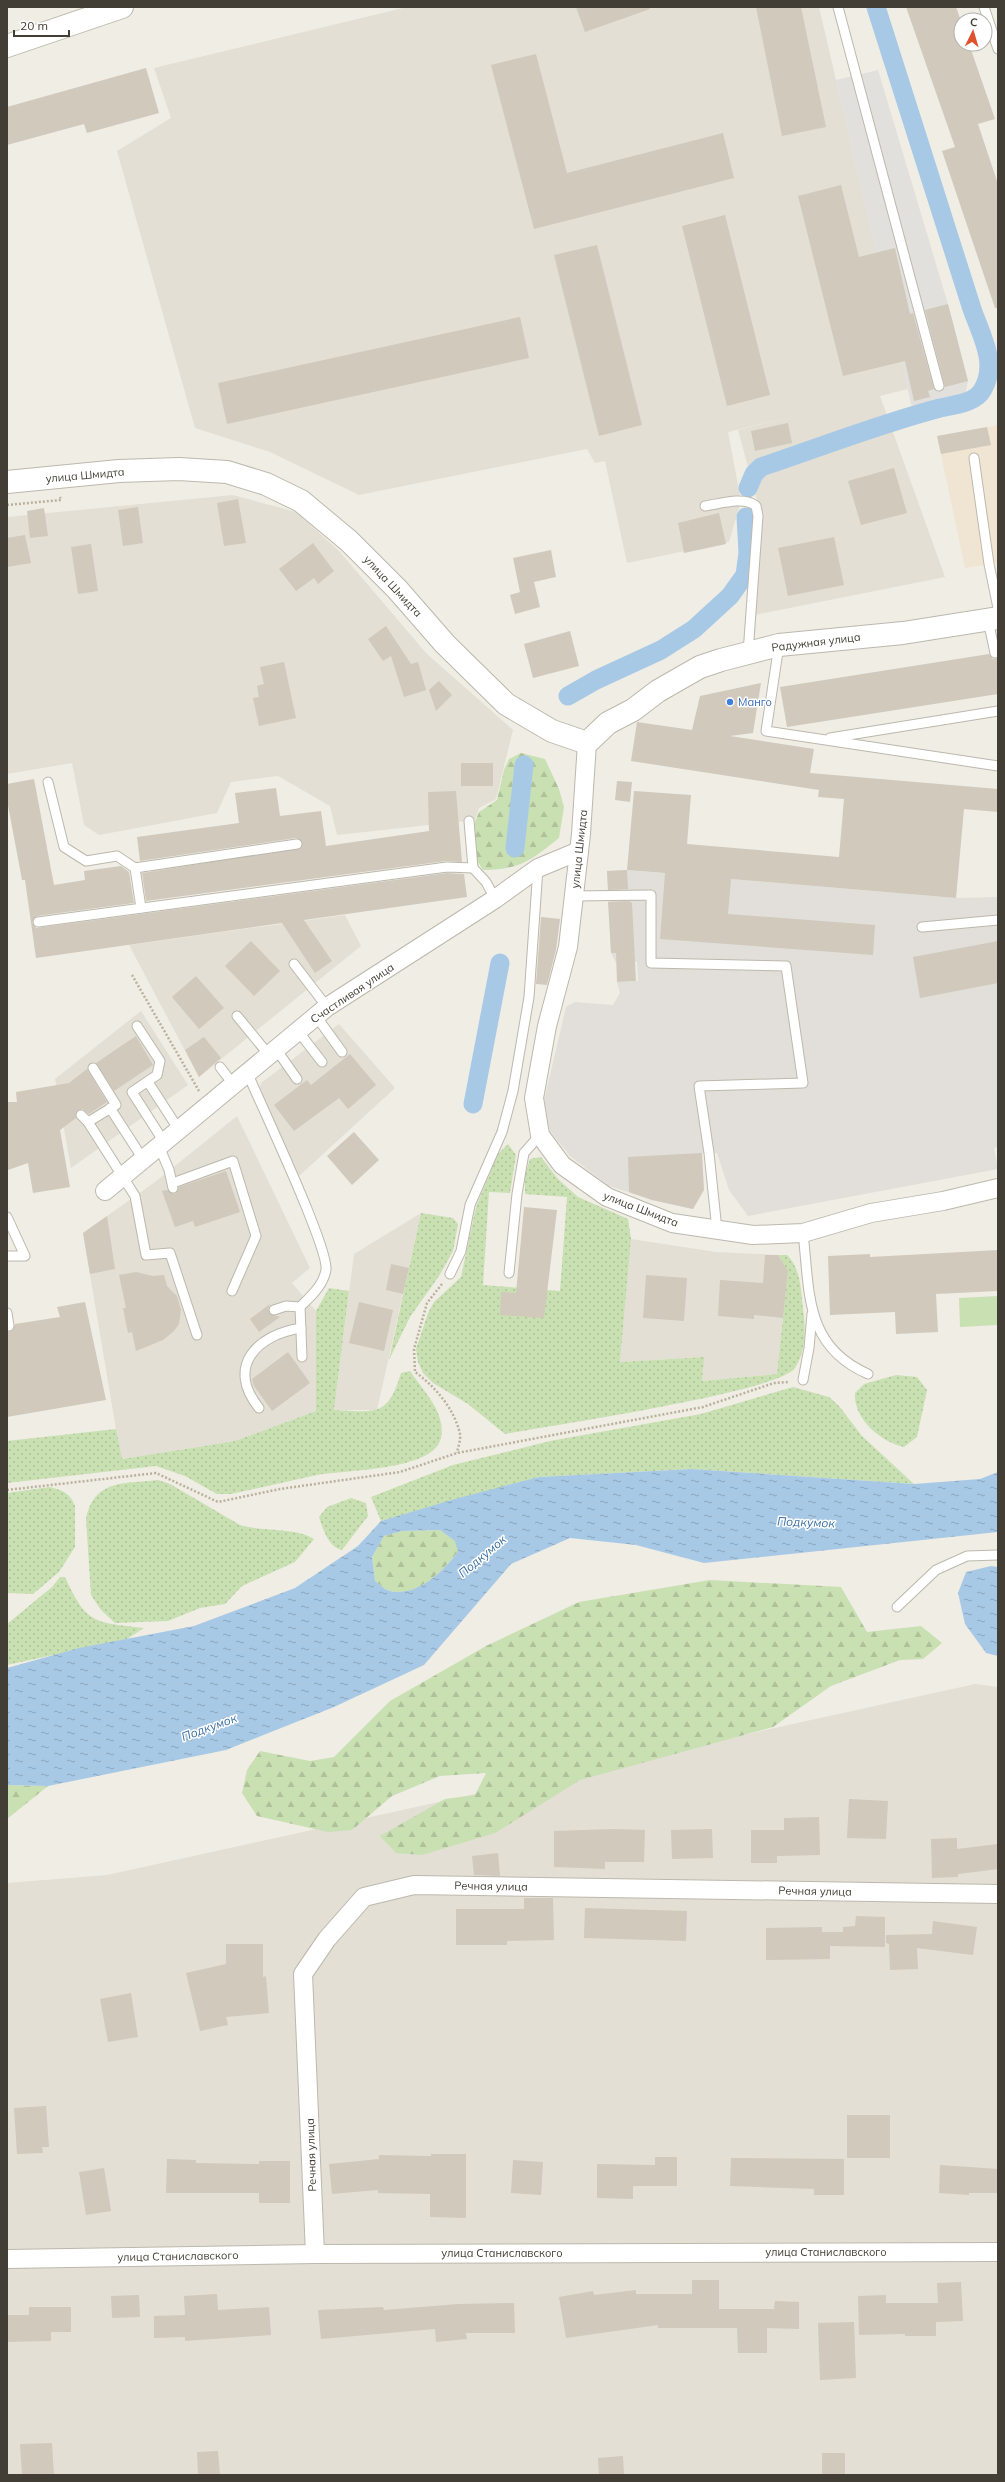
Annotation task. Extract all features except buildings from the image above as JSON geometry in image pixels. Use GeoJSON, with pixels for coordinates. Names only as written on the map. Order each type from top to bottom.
{"type":"FeatureCollection","features":[{"type":"Feature","properties":{"kind":"street"},"geometry":{"type":"LineString","coordinates":[[7,46],[122,7]]}},
{"type":"Feature","properties":{"kind":"street","name":"улица Шмидта"},"geometry":{"type":"LineString","coordinates":[[7,482],[119,471],[179,469],[227,472],[266,484],[301,501],[349,541],[397,589],[445,644],[506,704],[552,731],[587,743],[579,851],[568,947],[547,1026],[534,1098],[540,1135],[562,1166],[606,1197],[672,1223],[753,1236],[803,1233],[871,1213],[943,1201],[998,1188]]}},
{"type":"Feature","properties":{"kind":"street","name":"Радужная улица"},"geometry":{"type":"LineString","coordinates":[[587,743],[608,723],[681,677],[700,667],[779,645],[903,632],[995,615]]}},
{"type":"Feature","properties":{"kind":"street","name":"Счастливая улица"},"geometry":{"type":"LineString","coordinates":[[105,1191],[321,1012],[495,899],[538,868],[579,851]]}},
{"type":"Feature","properties":{"kind":"street","name":"Речная улица"},"geometry":{"type":"LineString","coordinates":[[315,2254],[303,1974],[326,1939],[364,1897],[414,1885],[998,1894]]}},
{"type":"Feature","properties":{"kind":"street","name":"улица Станиславского"},"geometry":{"type":"LineString","coordinates":[[7,2259],[315,2254],[998,2252]]}},
{"type":"Feature","properties":{"kind":"lane"},"geometry":{"type":"LineString","coordinates":[[838,7],[939,386]]}},
{"type":"Feature","properties":{"kind":"lane"},"geometry":{"type":"LineString","coordinates":[[984,7],[998,48]]}},
{"type":"Feature","properties":{"kind":"lane"},"geometry":{"type":"LineString","coordinates":[[974,458],[995,615],[995,654]]}},
{"type":"Feature","properties":{"kind":"lane"},"geometry":{"type":"LineString","coordinates":[[705,506],[741,501],[753,502],[756,506],[758,516],[748,653]]}},
{"type":"Feature","properties":{"kind":"lane"},"geometry":{"type":"LineString","coordinates":[[779,645],[766,731],[998,766]]}},
{"type":"Feature","properties":{"kind":"lane"},"geometry":{"type":"LineString","coordinates":[[821,739],[998,711]]}},
{"type":"Feature","properties":{"kind":"lane"},"geometry":{"type":"LineString","coordinates":[[48,782],[64,847],[86,861],[116,856],[135,868],[297,844]]}},
{"type":"Feature","properties":{"kind":"lane"},"geometry":{"type":"LineString","coordinates":[[468,821],[473,868],[486,882],[495,899]]}},
{"type":"Feature","properties":{"kind":"lane"},"geometry":{"type":"LineString","coordinates":[[38,922],[447,867],[473,868]]}},
{"type":"Feature","properties":{"kind":"lane"},"geometry":{"type":"LineString","coordinates":[[135,868],[141,908]]}},
{"type":"Feature","properties":{"kind":"lane"},"geometry":{"type":"LineString","coordinates":[[450,1274],[461,1251],[470,1205],[502,1132],[513,1091],[529,997],[538,868]]}},
{"type":"Feature","properties":{"kind":"lane"},"geometry":{"type":"LineString","coordinates":[[574,896],[651,895],[651,963],[786,966],[803,1083],[700,1086],[717,1230]]}},
{"type":"Feature","properties":{"kind":"lane"},"geometry":{"type":"LineString","coordinates":[[922,927],[998,920]]}},
{"type":"Feature","properties":{"kind":"lane"},"geometry":{"type":"LineString","coordinates":[[294,964],[342,1052]]}},
{"type":"Feature","properties":{"kind":"lane"},"geometry":{"type":"LineString","coordinates":[[237,1016],[298,1079]]}},
{"type":"Feature","properties":{"kind":"lane"},"geometry":{"type":"LineString","coordinates":[[137,1026],[160,1062],[157,1075],[132,1092],[162,1144],[173,1185],[233,1161],[256,1236],[232,1290]]}},
{"type":"Feature","properties":{"kind":"lane"},"geometry":{"type":"LineString","coordinates":[[298,1031],[322,1062]]}},
{"type":"Feature","properties":{"kind":"lane"},"geometry":{"type":"LineString","coordinates":[[220,1067],[233,1084]]}},
{"type":"Feature","properties":{"kind":"lane"},"geometry":{"type":"LineString","coordinates":[[88,1122],[116,1105],[93,1068]]}},
{"type":"Feature","properties":{"kind":"lane"},"geometry":{"type":"LineString","coordinates":[[247,1072],[319,1240],[326,1270],[318,1289],[300,1307],[302,1357]]}},
{"type":"Feature","properties":{"kind":"lane"},"geometry":{"type":"LineString","coordinates":[[148,1082],[179,1130]]}},
{"type":"Feature","properties":{"kind":"lane"},"geometry":{"type":"LineString","coordinates":[[110,1108],[143,1159]]}},
{"type":"Feature","properties":{"kind":"lane"},"geometry":{"type":"LineString","coordinates":[[81,1115],[88,1122],[135,1196],[146,1255],[170,1253],[197,1336]]}},
{"type":"Feature","properties":{"kind":"lane"},"geometry":{"type":"LineString","coordinates":[[509,1273],[517,1194],[524,1153],[540,1135]]}},
{"type":"Feature","properties":{"kind":"lane"},"geometry":{"type":"LineString","coordinates":[[7,1218],[25,1256],[7,1256]]}},
{"type":"Feature","properties":{"kind":"lane"},"geometry":{"type":"LineString","coordinates":[[803,1233],[812,1309],[809,1348],[803,1380]]}},
{"type":"Feature","properties":{"kind":"lane"},"geometry":{"type":"LineString","coordinates":[[274,1310],[286,1306],[300,1307]]}},
{"type":"Feature","properties":{"kind":"lane"},"geometry":{"type":"LineString","coordinates":[[812,1309],[820,1333],[839,1356],[851,1367],[868,1374]]}},
{"type":"Feature","properties":{"kind":"lane"},"geometry":{"type":"LineString","coordinates":[[7,1313],[9,1326]]}},
{"type":"Feature","properties":{"kind":"lane"},"geometry":{"type":"LineString","coordinates":[[259,1408],[248,1395],[245,1382],[244,1370],[248,1359],[269,1338],[283,1330],[301,1328]]}},
{"type":"Feature","properties":{"kind":"lane"},"geometry":{"type":"LineString","coordinates":[[897,1607],[936,1570],[967,1556],[998,1555]]}},
{"type":"Feature","properties":{"kind":"path"},"geometry":{"type":"LineString","coordinates":[[132,975],[208,1105]]}},
{"type":"Feature","properties":{"kind":"path"},"geometry":{"type":"LineString","coordinates":[[450,1274],[427,1303],[414,1349],[415,1372],[432,1384],[455,1419],[460,1436],[457,1453]]}},
{"type":"Feature","properties":{"kind":"path"},"geometry":{"type":"LineString","coordinates":[[7,1490],[156,1473],[218,1502],[280,1489],[400,1472],[457,1453],[703,1407],[774,1383],[803,1380]]}},
{"type":"Feature","properties":{"kind":"shaded area"},"geometry":{"type":"Polygon","coordinates":[[[407,7],[819,7],[908,389],[880,396],[945,577],[754,615],[760,511],[738,430],[831,407],[728,432],[741,501],[729,542],[627,563],[605,461],[595,463],[587,449],[359,495],[270,452],[195,428],[117,151],[171,118],[154,68],[407,7]]]}},
{"type":"Feature","properties":{"kind":"shaded area"},"geometry":{"type":"Polygon","coordinates":[[[878,70],[948,304],[968,381],[965,395],[912,408],[836,80],[878,70]]]}},
{"type":"Feature","properties":{"kind":"shaded area"},"geometry":{"type":"Polygon","coordinates":[[[998,425],[998,563],[965,568],[937,436],[998,425]]]}},
{"type":"Feature","properties":{"kind":"shaded area"},"geometry":{"type":"Polygon","coordinates":[[[233,495],[296,512],[340,552],[426,653],[513,730],[496,799],[479,808],[475,820],[337,835],[330,806],[278,776],[231,782],[217,813],[99,835],[84,825],[72,763],[7,774],[7,517],[233,495]]]}},
{"type":"Feature","properties":{"kind":"shaded area"},"geometry":{"type":"Polygon","coordinates":[[[627,870],[956,898],[998,897],[998,1147],[994,1148],[998,1169],[748,1216],[729,1190],[717,1153],[702,1153],[693,1209],[652,1200],[609,1186],[570,1156],[550,1131],[543,1105],[566,1007],[575,1002],[613,1005],[620,993],[617,982],[638,981],[637,962],[616,963],[611,953],[607,871],[627,870]]]}},
{"type":"Feature","properties":{"kind":"shaded area"},"geometry":{"type":"Polygon","coordinates":[[[345,915],[361,946],[199,1077],[129,945],[345,915]]]}},
{"type":"Feature","properties":{"kind":"shaded area"},"geometry":{"type":"Polygon","coordinates":[[[141,1011],[188,1085],[71,1168],[55,1079],[141,1011]]]}},
{"type":"Feature","properties":{"kind":"shaded area"},"geometry":{"type":"Polygon","coordinates":[[[339,1024],[395,1088],[298,1177],[259,1093],[261,1083],[339,1024]]]}},
{"type":"Feature","properties":{"kind":"shaded area"},"geometry":{"type":"Polygon","coordinates":[[[237,1116],[310,1268],[292,1283],[316,1311],[316,1411],[235,1441],[121,1459],[83,1233],[155,1182],[237,1116]]]}},
{"type":"Feature","properties":{"kind":"shaded area"},"geometry":{"type":"Polygon","coordinates":[[[421,1213],[377,1410],[334,1410],[354,1254],[421,1213]]]}},
{"type":"Feature","properties":{"kind":"shaded area"},"geometry":{"type":"Polygon","coordinates":[[[631,1239],[716,1252],[778,1255],[788,1271],[777,1374],[702,1381],[703,1357],[620,1362],[631,1239]]]}},
{"type":"Feature","properties":{"kind":"shaded area"},"geometry":{"type":"Polygon","coordinates":[[[975,1684],[998,1687],[998,2475],[7,2475],[7,1883],[107,1875],[975,1684]]]}},
{"type":"Feature","properties":{"kind":"green space"},"geometry":{"type":"Polygon","coordinates":[[[521,753],[545,759],[559,789],[564,807],[559,838],[532,858],[516,866],[496,870],[483,870],[474,856],[473,827],[479,812],[497,800],[504,770],[509,759],[521,753]]]}},
{"type":"Feature","properties":{"kind":"green space"},"geometry":{"type":"Polygon","coordinates":[[[508,1144],[516,1155],[510,1193],[489,1192],[483,1285],[560,1291],[567,1197],[525,1194],[525,1175],[530,1159],[541,1157],[558,1179],[578,1197],[628,1219],[631,1239],[620,1362],[704,1357],[702,1381],[777,1374],[788,1271],[778,1255],[787,1255],[792,1260],[798,1273],[805,1324],[803,1347],[799,1362],[795,1368],[780,1377],[749,1387],[707,1397],[611,1416],[505,1434],[468,1404],[433,1383],[423,1373],[418,1362],[416,1349],[428,1313],[434,1302],[461,1277],[476,1207],[498,1154],[508,1144]]]}},
{"type":"Feature","properties":{"kind":"green space"},"geometry":{"type":"Polygon","coordinates":[[[421,1213],[453,1218],[458,1224],[453,1251],[439,1276],[410,1317],[389,1360],[421,1213]]]}},
{"type":"Feature","properties":{"kind":"green space"},"geometry":{"type":"Polygon","coordinates":[[[329,1288],[349,1291],[334,1410],[370,1411],[378,1409],[385,1405],[391,1398],[401,1373],[410,1371],[433,1403],[440,1420],[442,1429],[441,1438],[435,1449],[422,1457],[406,1463],[366,1470],[317,1475],[231,1494],[217,1494],[185,1476],[156,1466],[7,1483],[7,1441],[116,1429],[122,1459],[235,1441],[316,1411],[316,1311],[329,1288]]]}},
{"type":"Feature","properties":{"kind":"green space"},"geometry":{"type":"Polygon","coordinates":[[[998,1296],[998,1325],[960,1327],[959,1298],[998,1296]]]}},
{"type":"Feature","properties":{"kind":"green space"},"geometry":{"type":"Polygon","coordinates":[[[896,1375],[917,1377],[927,1390],[917,1437],[904,1447],[886,1440],[870,1428],[858,1411],[855,1393],[864,1384],[896,1375]]]}},
{"type":"Feature","properties":{"kind":"green space"},"geometry":{"type":"Polygon","coordinates":[[[793,1387],[829,1397],[839,1406],[862,1436],[914,1484],[692,1469],[539,1477],[381,1521],[371,1497],[453,1465],[550,1441],[701,1414],[793,1387]]]}},
{"type":"Feature","properties":{"kind":"green space"},"geometry":{"type":"Polygon","coordinates":[[[158,1480],[170,1484],[240,1525],[288,1531],[307,1535],[314,1539],[295,1562],[242,1586],[225,1604],[200,1608],[168,1621],[115,1623],[101,1610],[91,1595],[86,1519],[90,1506],[103,1490],[122,1484],[158,1480]]]}},
{"type":"Feature","properties":{"kind":"green space"},"geometry":{"type":"Polygon","coordinates":[[[50,1487],[58,1489],[68,1495],[75,1506],[75,1547],[59,1572],[33,1594],[7,1593],[7,1493],[50,1487]]]}},
{"type":"Feature","properties":{"kind":"green space"},"geometry":{"type":"Polygon","coordinates":[[[351,1498],[366,1503],[368,1516],[342,1550],[333,1545],[327,1537],[319,1517],[327,1507],[351,1498]]]}},
{"type":"Feature","properties":{"kind":"green space"},"geometry":{"type":"Polygon","coordinates":[[[440,1530],[456,1541],[458,1552],[445,1567],[429,1581],[411,1590],[401,1592],[390,1591],[375,1581],[372,1557],[384,1536],[402,1531],[440,1530]]]}},
{"type":"Feature","properties":{"kind":"green space"},"geometry":{"type":"Polygon","coordinates":[[[60,1577],[65,1577],[86,1613],[94,1618],[103,1622],[144,1628],[127,1639],[7,1665],[7,1624],[52,1587],[60,1577]]]}},
{"type":"Feature","properties":{"kind":"green space"},"geometry":{"type":"Polygon","coordinates":[[[710,1580],[841,1587],[867,1632],[921,1626],[942,1643],[923,1659],[900,1660],[831,1686],[773,1727],[580,1780],[495,1833],[422,1855],[396,1853],[380,1836],[445,1799],[475,1795],[486,1773],[440,1776],[392,1796],[352,1830],[328,1832],[257,1816],[242,1793],[247,1770],[260,1751],[310,1761],[334,1757],[390,1701],[486,1646],[579,1602],[710,1580]]]}},
{"type":"Feature","properties":{"kind":"green space"},"geometry":{"type":"Polygon","coordinates":[[[7,1785],[48,1786],[7,1819],[7,1785]]]}},
{"type":"Feature","properties":{"kind":"water","name":"Подкумок"},"geometry":{"type":"Polygon","coordinates":[[[692,1469],[914,1484],[980,1479],[998,1472],[998,1532],[704,1563],[636,1545],[570,1538],[511,1564],[424,1665],[334,1707],[226,1750],[48,1786],[7,1785],[7,1668],[79,1648],[194,1626],[295,1588],[358,1546],[381,1521],[455,1499],[539,1477],[692,1469]],[[440,1530],[402,1531],[384,1536],[372,1557],[375,1581],[390,1591],[400,1592],[420,1586],[429,1581],[445,1567],[458,1552],[455,1541],[440,1530]]]}},
{"type":"Feature","properties":{"kind":"water"},"geometry":{"type":"Polygon","coordinates":[[[991,1566],[998,1567],[998,1656],[986,1653],[965,1624],[958,1593],[966,1572],[991,1566]]]}},
{"type":"Feature","properties":{"kind":"waterway"},"geometry":{"type":"LineString","coordinates":[[748,488],[754,474],[761,467],[895,421],[970,400],[980,394],[987,379],[989,369],[986,349],[876,7]]}},
{"type":"Feature","properties":{"kind":"waterway"},"geometry":{"type":"LineString","coordinates":[[568,696],[596,680],[661,650],[694,629],[730,596],[745,575],[748,553],[746,517]]}},
{"type":"Feature","properties":{"kind":"waterway"},"geometry":{"type":"LineString","coordinates":[[515,848],[524,765]]}},
{"type":"Feature","properties":{"kind":"waterway"},"geometry":{"type":"LineString","coordinates":[[473,1104],[500,963]]}},
{"type":"Feature","properties":{"kind":"place","name":"Манго"},"geometry":{"type":"Point","coordinates":[730,702]}}]}
